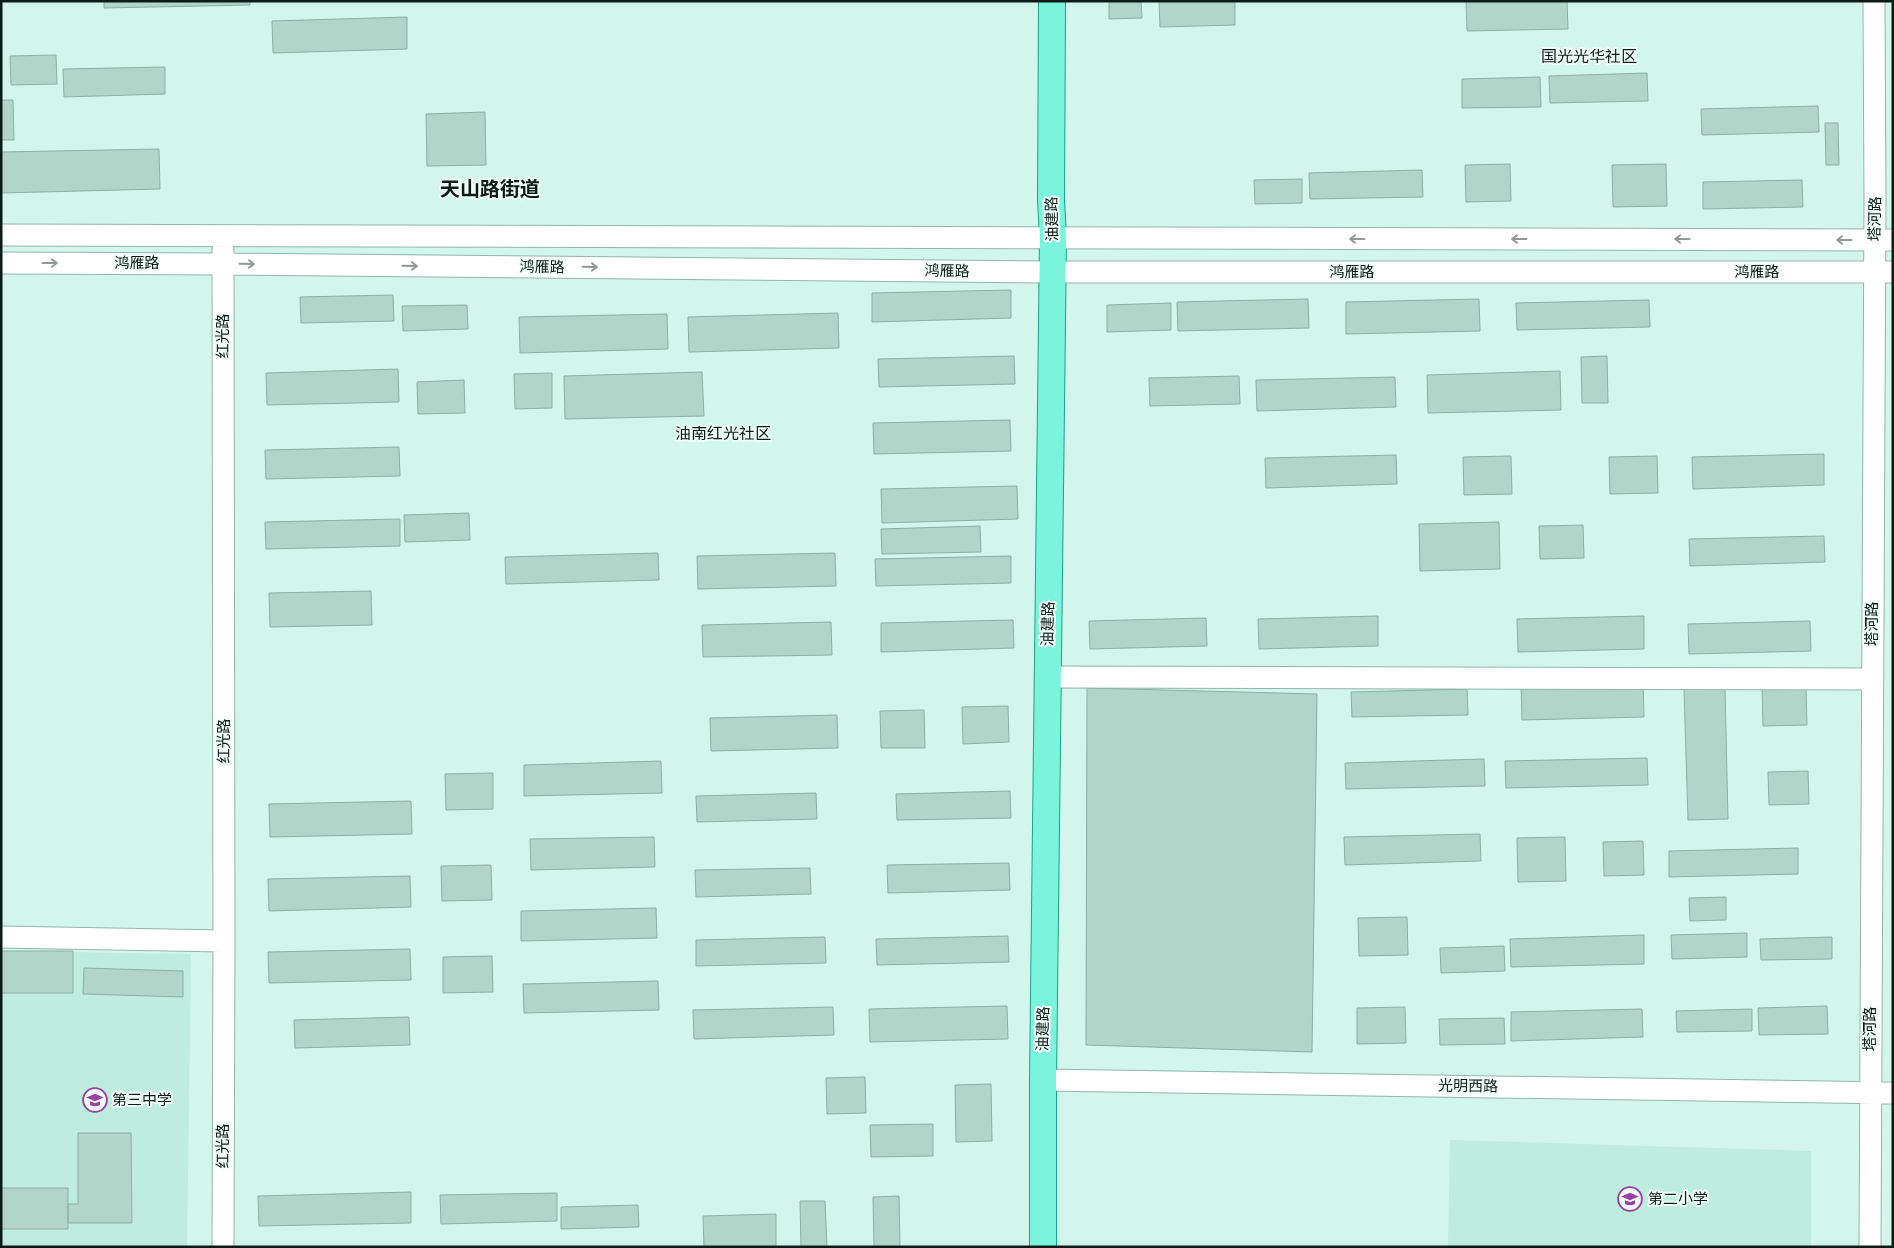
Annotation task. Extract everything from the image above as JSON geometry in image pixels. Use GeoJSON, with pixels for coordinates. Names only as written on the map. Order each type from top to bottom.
{"type":"FeatureCollection","features":[{"type":"Feature","properties":{"kind":"main road","name":"油建路"},"geometry":{"type":"LineString","coordinates":[[1043,1247],[1043,1080],[1052,272],[1052,1]]}},
{"type":"Feature","properties":{"kind":"street","name":"塔河路"},"geometry":{"type":"LineString","coordinates":[[1870,1247],[1872,679],[1884,240],[1874,1]]}},
{"type":"Feature","properties":{"kind":"street","name":"鸿雁路"},"geometry":{"type":"LineString","coordinates":[[1,235],[1884,240]]}},
{"type":"Feature","properties":{"kind":"street","name":"红光路"},"geometry":{"type":"LineString","coordinates":[[222,1247],[224,941],[223,236]]}},
{"type":"Feature","properties":{"kind":"street","name":"鸿雁路"},"geometry":{"type":"LineString","coordinates":[[1,263],[1052,272],[1883,272]]}},
{"type":"Feature","properties":{"kind":"street"},"geometry":{"type":"LineString","coordinates":[[1047,677],[1872,679]]}},
{"type":"Feature","properties":{"kind":"street"},"geometry":{"type":"LineString","coordinates":[[1,937],[224,941]]}},
{"type":"Feature","properties":{"kind":"street","name":"光明西路"},"geometry":{"type":"LineString","coordinates":[[1043,1080],[1893,1093]]}},
{"type":"Feature","properties":{"kind":"shaded area","name":"第三中学"},"geometry":{"type":"Polygon","coordinates":[[[1,951],[191,954],[187,1247],[1,1247],[1,951]]]}},
{"type":"Feature","properties":{"kind":"shaded area","name":"第二小学"},"geometry":{"type":"Polygon","coordinates":[[[1450,1140],[1811,1151],[1811,1247],[1448,1247],[1450,1140]]]}},
{"type":"Feature","properties":{"kind":"building"},"geometry":{"type":"Polygon","coordinates":[[[104,1],[250,1],[250,5],[104,8],[104,1]]]}},
{"type":"Feature","properties":{"kind":"building"},"geometry":{"type":"Polygon","coordinates":[[[1109,1],[1141,1],[1142,18],[1109,19],[1109,1]]]}},
{"type":"Feature","properties":{"kind":"building"},"geometry":{"type":"Polygon","coordinates":[[[1159,1],[1235,1],[1235,25],[1160,27],[1159,1]]]}},
{"type":"Feature","properties":{"kind":"building"},"geometry":{"type":"Polygon","coordinates":[[[1466,1],[1567,1],[1568,29],[1467,31],[1466,1]]]}},
{"type":"Feature","properties":{"kind":"building"},"geometry":{"type":"Polygon","coordinates":[[[407,17],[407,49],[273,53],[272,21],[407,17]]]}},
{"type":"Feature","properties":{"kind":"building"},"geometry":{"type":"Polygon","coordinates":[[[56,55],[57,84],[11,85],[10,56],[56,55]]]}},
{"type":"Feature","properties":{"kind":"building"},"geometry":{"type":"Polygon","coordinates":[[[165,67],[165,94],[64,97],[63,69],[165,67]]]}},
{"type":"Feature","properties":{"kind":"building"},"geometry":{"type":"Polygon","coordinates":[[[1647,73],[1648,101],[1550,103],[1549,76],[1647,73]]]}},
{"type":"Feature","properties":{"kind":"building"},"geometry":{"type":"Polygon","coordinates":[[[1540,77],[1541,107],[1462,108],[1462,79],[1540,77]]]}},
{"type":"Feature","properties":{"kind":"building"},"geometry":{"type":"Polygon","coordinates":[[[1,100],[13,100],[14,140],[1,140],[1,100]]]}},
{"type":"Feature","properties":{"kind":"building"},"geometry":{"type":"Polygon","coordinates":[[[1818,106],[1819,132],[1702,135],[1701,109],[1818,106]]]}},
{"type":"Feature","properties":{"kind":"building"},"geometry":{"type":"Polygon","coordinates":[[[485,112],[486,165],[427,166],[426,114],[485,112]]]}},
{"type":"Feature","properties":{"kind":"building"},"geometry":{"type":"Polygon","coordinates":[[[1825,123],[1838,123],[1839,165],[1826,165],[1825,123]]]}},
{"type":"Feature","properties":{"kind":"building"},"geometry":{"type":"Polygon","coordinates":[[[159,149],[160,189],[1,193],[1,152],[159,149]]]}},
{"type":"Feature","properties":{"kind":"building"},"geometry":{"type":"Polygon","coordinates":[[[1510,164],[1511,201],[1466,202],[1465,165],[1510,164]]]}},
{"type":"Feature","properties":{"kind":"building"},"geometry":{"type":"Polygon","coordinates":[[[1666,164],[1667,206],[1613,207],[1612,165],[1666,164]]]}},
{"type":"Feature","properties":{"kind":"building"},"geometry":{"type":"Polygon","coordinates":[[[1422,170],[1423,197],[1310,199],[1309,173],[1422,170]]]}},
{"type":"Feature","properties":{"kind":"building"},"geometry":{"type":"Polygon","coordinates":[[[1302,179],[1302,203],[1255,204],[1254,180],[1302,179]]]}},
{"type":"Feature","properties":{"kind":"building"},"geometry":{"type":"Polygon","coordinates":[[[1802,180],[1803,207],[1703,209],[1703,182],[1802,180]]]}},
{"type":"Feature","properties":{"kind":"building"},"geometry":{"type":"Polygon","coordinates":[[[1011,290],[1011,318],[872,322],[872,293],[1011,290]]]}},
{"type":"Feature","properties":{"kind":"building"},"geometry":{"type":"Polygon","coordinates":[[[393,295],[394,321],[301,323],[300,297],[393,295]]]}},
{"type":"Feature","properties":{"kind":"building"},"geometry":{"type":"Polygon","coordinates":[[[1308,299],[1309,328],[1178,331],[1177,302],[1308,299]]]}},
{"type":"Feature","properties":{"kind":"building"},"geometry":{"type":"Polygon","coordinates":[[[1479,299],[1480,331],[1346,334],[1346,302],[1479,299]]]}},
{"type":"Feature","properties":{"kind":"building"},"geometry":{"type":"Polygon","coordinates":[[[1649,300],[1650,327],[1517,330],[1516,303],[1649,300]]]}},
{"type":"Feature","properties":{"kind":"building"},"geometry":{"type":"Polygon","coordinates":[[[1171,303],[1171,330],[1107,332],[1107,305],[1171,303]]]}},
{"type":"Feature","properties":{"kind":"building"},"geometry":{"type":"Polygon","coordinates":[[[467,305],[468,329],[403,331],[402,306],[467,305]]]}},
{"type":"Feature","properties":{"kind":"building"},"geometry":{"type":"Polygon","coordinates":[[[838,313],[839,348],[689,352],[688,317],[838,313]]]}},
{"type":"Feature","properties":{"kind":"building"},"geometry":{"type":"Polygon","coordinates":[[[667,314],[668,349],[520,353],[519,317],[667,314]]]}},
{"type":"Feature","properties":{"kind":"building"},"geometry":{"type":"Polygon","coordinates":[[[1014,356],[1015,384],[879,387],[878,359],[1014,356]]]}},
{"type":"Feature","properties":{"kind":"building"},"geometry":{"type":"Polygon","coordinates":[[[1607,356],[1608,403],[1582,403],[1581,357],[1607,356]]]}},
{"type":"Feature","properties":{"kind":"building"},"geometry":{"type":"Polygon","coordinates":[[[398,369],[399,402],[267,405],[266,373],[398,369]]]}},
{"type":"Feature","properties":{"kind":"building"},"geometry":{"type":"Polygon","coordinates":[[[1560,371],[1561,410],[1428,413],[1427,375],[1560,371]]]}},
{"type":"Feature","properties":{"kind":"building"},"geometry":{"type":"Polygon","coordinates":[[[702,372],[704,416],[565,419],[564,376],[702,372]]]}},
{"type":"Feature","properties":{"kind":"building"},"geometry":{"type":"Polygon","coordinates":[[[552,373],[552,408],[515,409],[514,374],[552,373]]]}},
{"type":"Feature","properties":{"kind":"building"},"geometry":{"type":"Polygon","coordinates":[[[1239,376],[1240,404],[1150,406],[1149,378],[1239,376]]]}},
{"type":"Feature","properties":{"kind":"building"},"geometry":{"type":"Polygon","coordinates":[[[1395,377],[1396,407],[1257,411],[1256,380],[1395,377]]]}},
{"type":"Feature","properties":{"kind":"building"},"geometry":{"type":"Polygon","coordinates":[[[464,380],[465,413],[418,414],[417,382],[464,380]]]}},
{"type":"Feature","properties":{"kind":"building"},"geometry":{"type":"Polygon","coordinates":[[[1010,420],[1011,451],[874,454],[873,423],[1010,420]]]}},
{"type":"Feature","properties":{"kind":"building"},"geometry":{"type":"Polygon","coordinates":[[[399,447],[400,476],[266,479],[265,450],[399,447]]]}},
{"type":"Feature","properties":{"kind":"building"},"geometry":{"type":"Polygon","coordinates":[[[1824,454],[1824,485],[1693,489],[1692,457],[1824,454]]]}},
{"type":"Feature","properties":{"kind":"building"},"geometry":{"type":"Polygon","coordinates":[[[1396,455],[1397,484],[1266,488],[1265,458],[1396,455]]]}},
{"type":"Feature","properties":{"kind":"building"},"geometry":{"type":"Polygon","coordinates":[[[1511,456],[1512,494],[1464,495],[1463,457],[1511,456]]]}},
{"type":"Feature","properties":{"kind":"building"},"geometry":{"type":"Polygon","coordinates":[[[1657,456],[1658,493],[1610,494],[1609,457],[1657,456]]]}},
{"type":"Feature","properties":{"kind":"building"},"geometry":{"type":"Polygon","coordinates":[[[1017,486],[1018,519],[882,523],[881,489],[1017,486]]]}},
{"type":"Feature","properties":{"kind":"building"},"geometry":{"type":"Polygon","coordinates":[[[469,513],[470,540],[405,542],[404,515],[469,513]]]}},
{"type":"Feature","properties":{"kind":"building"},"geometry":{"type":"Polygon","coordinates":[[[400,519],[400,546],[266,549],[265,522],[400,519]]]}},
{"type":"Feature","properties":{"kind":"building"},"geometry":{"type":"Polygon","coordinates":[[[1499,522],[1500,569],[1420,571],[1419,524],[1499,522]]]}},
{"type":"Feature","properties":{"kind":"building"},"geometry":{"type":"Polygon","coordinates":[[[1583,525],[1584,558],[1540,559],[1539,526],[1583,525]]]}},
{"type":"Feature","properties":{"kind":"building"},"geometry":{"type":"Polygon","coordinates":[[[980,526],[981,552],[882,554],[881,529],[980,526]]]}},
{"type":"Feature","properties":{"kind":"building"},"geometry":{"type":"Polygon","coordinates":[[[1824,536],[1825,562],[1690,566],[1689,539],[1824,536]]]}},
{"type":"Feature","properties":{"kind":"building"},"geometry":{"type":"Polygon","coordinates":[[[658,553],[659,580],[506,584],[505,557],[658,553]]]}},
{"type":"Feature","properties":{"kind":"building"},"geometry":{"type":"Polygon","coordinates":[[[835,553],[836,586],[698,589],[697,556],[835,553]]]}},
{"type":"Feature","properties":{"kind":"building"},"geometry":{"type":"Polygon","coordinates":[[[1011,556],[1011,583],[876,586],[875,559],[1011,556]]]}},
{"type":"Feature","properties":{"kind":"building"},"geometry":{"type":"Polygon","coordinates":[[[371,591],[372,625],[270,627],[269,593],[371,591]]]}},
{"type":"Feature","properties":{"kind":"building"},"geometry":{"type":"Polygon","coordinates":[[[1378,616],[1378,646],[1259,649],[1258,619],[1378,616]]]}},
{"type":"Feature","properties":{"kind":"building"},"geometry":{"type":"Polygon","coordinates":[[[1644,616],[1644,649],[1518,652],[1517,619],[1644,616]]]}},
{"type":"Feature","properties":{"kind":"building"},"geometry":{"type":"Polygon","coordinates":[[[1206,618],[1207,646],[1090,649],[1089,621],[1206,618]]]}},
{"type":"Feature","properties":{"kind":"building"},"geometry":{"type":"Polygon","coordinates":[[[1013,620],[1014,648],[881,652],[881,623],[1013,620]]]}},
{"type":"Feature","properties":{"kind":"building"},"geometry":{"type":"Polygon","coordinates":[[[1810,621],[1811,651],[1689,654],[1688,624],[1810,621]]]}},
{"type":"Feature","properties":{"kind":"building"},"geometry":{"type":"Polygon","coordinates":[[[831,622],[832,655],[703,657],[702,625],[831,622]]]}},
{"type":"Feature","properties":{"kind":"building"},"geometry":{"type":"Polygon","coordinates":[[[1643,680],[1644,717],[1522,720],[1521,683],[1643,680]]]}},
{"type":"Feature","properties":{"kind":"building"},"geometry":{"type":"Polygon","coordinates":[[[1806,687],[1807,725],[1763,726],[1762,688],[1806,687]]]}},
{"type":"Feature","properties":{"kind":"building"},"geometry":{"type":"Polygon","coordinates":[[[1087,688],[1317,694],[1312,1052],[1086,1045],[1087,688]]]}},
{"type":"Feature","properties":{"kind":"building"},"geometry":{"type":"Polygon","coordinates":[[[1725,688],[1728,819],[1688,820],[1684,689],[1725,688]]]}},
{"type":"Feature","properties":{"kind":"building"},"geometry":{"type":"Polygon","coordinates":[[[1467,689],[1468,715],[1352,717],[1351,692],[1467,689]]]}},
{"type":"Feature","properties":{"kind":"building"},"geometry":{"type":"Polygon","coordinates":[[[1008,706],[1009,742],[963,744],[962,707],[1008,706]]]}},
{"type":"Feature","properties":{"kind":"building"},"geometry":{"type":"Polygon","coordinates":[[[924,710],[925,748],[881,748],[880,711],[924,710]]]}},
{"type":"Feature","properties":{"kind":"building"},"geometry":{"type":"Polygon","coordinates":[[[837,715],[838,748],[711,751],[710,718],[837,715]]]}},
{"type":"Feature","properties":{"kind":"building"},"geometry":{"type":"Polygon","coordinates":[[[1647,758],[1648,785],[1506,788],[1505,761],[1647,758]]]}},
{"type":"Feature","properties":{"kind":"building"},"geometry":{"type":"Polygon","coordinates":[[[1484,759],[1485,786],[1346,789],[1345,763],[1484,759]]]}},
{"type":"Feature","properties":{"kind":"building"},"geometry":{"type":"Polygon","coordinates":[[[661,761],[662,793],[524,796],[524,765],[661,761]]]}},
{"type":"Feature","properties":{"kind":"building"},"geometry":{"type":"Polygon","coordinates":[[[1808,771],[1809,804],[1769,805],[1768,772],[1808,771]]]}},
{"type":"Feature","properties":{"kind":"building"},"geometry":{"type":"Polygon","coordinates":[[[493,773],[493,809],[446,810],[445,774],[493,773]]]}},
{"type":"Feature","properties":{"kind":"building"},"geometry":{"type":"Polygon","coordinates":[[[1010,791],[1011,818],[897,820],[896,794],[1010,791]]]}},
{"type":"Feature","properties":{"kind":"building"},"geometry":{"type":"Polygon","coordinates":[[[816,793],[817,819],[697,822],[696,796],[816,793]]]}},
{"type":"Feature","properties":{"kind":"building"},"geometry":{"type":"Polygon","coordinates":[[[411,801],[412,834],[270,837],[269,804],[411,801]]]}},
{"type":"Feature","properties":{"kind":"building"},"geometry":{"type":"Polygon","coordinates":[[[1480,834],[1481,861],[1345,865],[1344,837],[1480,834]]]}},
{"type":"Feature","properties":{"kind":"building"},"geometry":{"type":"Polygon","coordinates":[[[654,837],[655,867],[531,870],[530,839],[654,837]]]}},
{"type":"Feature","properties":{"kind":"building"},"geometry":{"type":"Polygon","coordinates":[[[1565,837],[1566,881],[1518,882],[1517,838],[1565,837]]]}},
{"type":"Feature","properties":{"kind":"building"},"geometry":{"type":"Polygon","coordinates":[[[1643,841],[1644,875],[1604,876],[1603,842],[1643,841]]]}},
{"type":"Feature","properties":{"kind":"building"},"geometry":{"type":"Polygon","coordinates":[[[1798,848],[1798,874],[1669,877],[1669,851],[1798,848]]]}},
{"type":"Feature","properties":{"kind":"building"},"geometry":{"type":"Polygon","coordinates":[[[1009,863],[1010,890],[888,893],[887,865],[1009,863]]]}},
{"type":"Feature","properties":{"kind":"building"},"geometry":{"type":"Polygon","coordinates":[[[491,865],[492,900],[442,901],[441,866],[491,865]]]}},
{"type":"Feature","properties":{"kind":"building"},"geometry":{"type":"Polygon","coordinates":[[[810,868],[811,894],[696,897],[695,870],[810,868]]]}},
{"type":"Feature","properties":{"kind":"building"},"geometry":{"type":"Polygon","coordinates":[[[410,876],[411,907],[269,911],[268,879],[410,876]]]}},
{"type":"Feature","properties":{"kind":"building"},"geometry":{"type":"Polygon","coordinates":[[[1726,897],[1726,920],[1690,921],[1689,898],[1726,897]]]}},
{"type":"Feature","properties":{"kind":"building"},"geometry":{"type":"Polygon","coordinates":[[[656,908],[657,938],[521,941],[521,911],[656,908]]]}},
{"type":"Feature","properties":{"kind":"building"},"geometry":{"type":"Polygon","coordinates":[[[1407,917],[1408,955],[1359,956],[1358,918],[1407,917]]]}},
{"type":"Feature","properties":{"kind":"building"},"geometry":{"type":"Polygon","coordinates":[[[1747,933],[1747,957],[1672,959],[1671,935],[1747,933]]]}},
{"type":"Feature","properties":{"kind":"building"},"geometry":{"type":"Polygon","coordinates":[[[1644,935],[1644,964],[1511,967],[1510,939],[1644,935]]]}},
{"type":"Feature","properties":{"kind":"building"},"geometry":{"type":"Polygon","coordinates":[[[1008,936],[1009,962],[877,965],[876,939],[1008,936]]]}},
{"type":"Feature","properties":{"kind":"building"},"geometry":{"type":"Polygon","coordinates":[[[825,937],[826,963],[696,966],[696,940],[825,937]]]}},
{"type":"Feature","properties":{"kind":"building"},"geometry":{"type":"Polygon","coordinates":[[[1832,937],[1832,959],[1761,960],[1760,939],[1832,937]]]}},
{"type":"Feature","properties":{"kind":"building"},"geometry":{"type":"Polygon","coordinates":[[[1504,946],[1505,971],[1441,973],[1440,948],[1504,946]]]}},
{"type":"Feature","properties":{"kind":"building"},"geometry":{"type":"Polygon","coordinates":[[[410,949],[411,980],[269,983],[268,952],[410,949]]]}},
{"type":"Feature","properties":{"kind":"building"},"geometry":{"type":"Polygon","coordinates":[[[1,951],[73,951],[73,993],[1,993],[1,951]]]}},
{"type":"Feature","properties":{"kind":"building"},"geometry":{"type":"Polygon","coordinates":[[[492,956],[493,992],[443,993],[443,957],[492,956]]]}},
{"type":"Feature","properties":{"kind":"building"},"geometry":{"type":"Polygon","coordinates":[[[84,968],[183,971],[183,997],[83,994],[84,968]]]}},
{"type":"Feature","properties":{"kind":"building"},"geometry":{"type":"Polygon","coordinates":[[[658,981],[659,1010],[524,1013],[523,984],[658,981]]]}},
{"type":"Feature","properties":{"kind":"building"},"geometry":{"type":"Polygon","coordinates":[[[1007,1006],[1008,1039],[870,1042],[869,1009],[1007,1006]]]}},
{"type":"Feature","properties":{"kind":"building"},"geometry":{"type":"Polygon","coordinates":[[[1827,1006],[1828,1034],[1759,1035],[1758,1008],[1827,1006]]]}},
{"type":"Feature","properties":{"kind":"building"},"geometry":{"type":"Polygon","coordinates":[[[833,1007],[834,1035],[694,1039],[693,1010],[833,1007]]]}},
{"type":"Feature","properties":{"kind":"building"},"geometry":{"type":"Polygon","coordinates":[[[1405,1007],[1406,1043],[1357,1044],[1357,1008],[1405,1007]]]}},
{"type":"Feature","properties":{"kind":"building"},"geometry":{"type":"Polygon","coordinates":[[[1642,1009],[1643,1037],[1511,1041],[1511,1012],[1642,1009]]]}},
{"type":"Feature","properties":{"kind":"building"},"geometry":{"type":"Polygon","coordinates":[[[1752,1009],[1752,1031],[1677,1032],[1676,1011],[1752,1009]]]}},
{"type":"Feature","properties":{"kind":"building"},"geometry":{"type":"Polygon","coordinates":[[[409,1017],[410,1045],[295,1048],[294,1020],[409,1017]]]}},
{"type":"Feature","properties":{"kind":"building"},"geometry":{"type":"Polygon","coordinates":[[[1504,1018],[1505,1044],[1440,1045],[1439,1019],[1504,1018]]]}},
{"type":"Feature","properties":{"kind":"building"},"geometry":{"type":"Polygon","coordinates":[[[865,1077],[866,1113],[827,1114],[826,1078],[865,1077]]]}},
{"type":"Feature","properties":{"kind":"building"},"geometry":{"type":"Polygon","coordinates":[[[991,1084],[992,1141],[956,1142],[955,1085],[991,1084]]]}},
{"type":"Feature","properties":{"kind":"building"},"geometry":{"type":"Polygon","coordinates":[[[933,1124],[933,1156],[871,1157],[870,1125],[933,1124]]]}},
{"type":"Feature","properties":{"kind":"building"},"geometry":{"type":"Polygon","coordinates":[[[78,1133],[131,1133],[132,1223],[68,1223],[68,1204],[78,1204],[78,1133]]]}},
{"type":"Feature","properties":{"kind":"building"},"geometry":{"type":"Polygon","coordinates":[[[1,1188],[68,1188],[68,1229],[1,1229],[1,1188]]]}},
{"type":"Feature","properties":{"kind":"building"},"geometry":{"type":"Polygon","coordinates":[[[411,1192],[411,1223],[259,1226],[258,1196],[411,1192]]]}},
{"type":"Feature","properties":{"kind":"building"},"geometry":{"type":"Polygon","coordinates":[[[557,1193],[557,1221],[441,1224],[440,1195],[557,1193]]]}},
{"type":"Feature","properties":{"kind":"building"},"geometry":{"type":"Polygon","coordinates":[[[899,1196],[900,1247],[874,1247],[873,1197],[899,1196]]]}},
{"type":"Feature","properties":{"kind":"building"},"geometry":{"type":"Polygon","coordinates":[[[800,1201],[825,1201],[827,1247],[801,1247],[800,1201]]]}},
{"type":"Feature","properties":{"kind":"building"},"geometry":{"type":"Polygon","coordinates":[[[638,1205],[639,1227],[561,1229],[561,1207],[638,1205]]]}},
{"type":"Feature","properties":{"kind":"building"},"geometry":{"type":"Polygon","coordinates":[[[776,1214],[776,1247],[704,1247],[703,1216],[776,1214]]]}},
{"type":"Feature","properties":{"kind":"place","name":"第三中学"},"geometry":{"type":"Point","coordinates":[95,1100]}},
{"type":"Feature","properties":{"kind":"place","name":"第二小学"},"geometry":{"type":"Point","coordinates":[1630,1199]}},
{"type":"Feature","properties":{"kind":"district","name":"国光光华社区"},"geometry":{"type":"Point","coordinates":[1589,56]}},
{"type":"Feature","properties":{"kind":"district","name":"天山路街道"},"geometry":{"type":"Point","coordinates":[490,189]}},
{"type":"Feature","properties":{"kind":"district","name":"油南红光社区"},"geometry":{"type":"Point","coordinates":[723,433]}}]}
